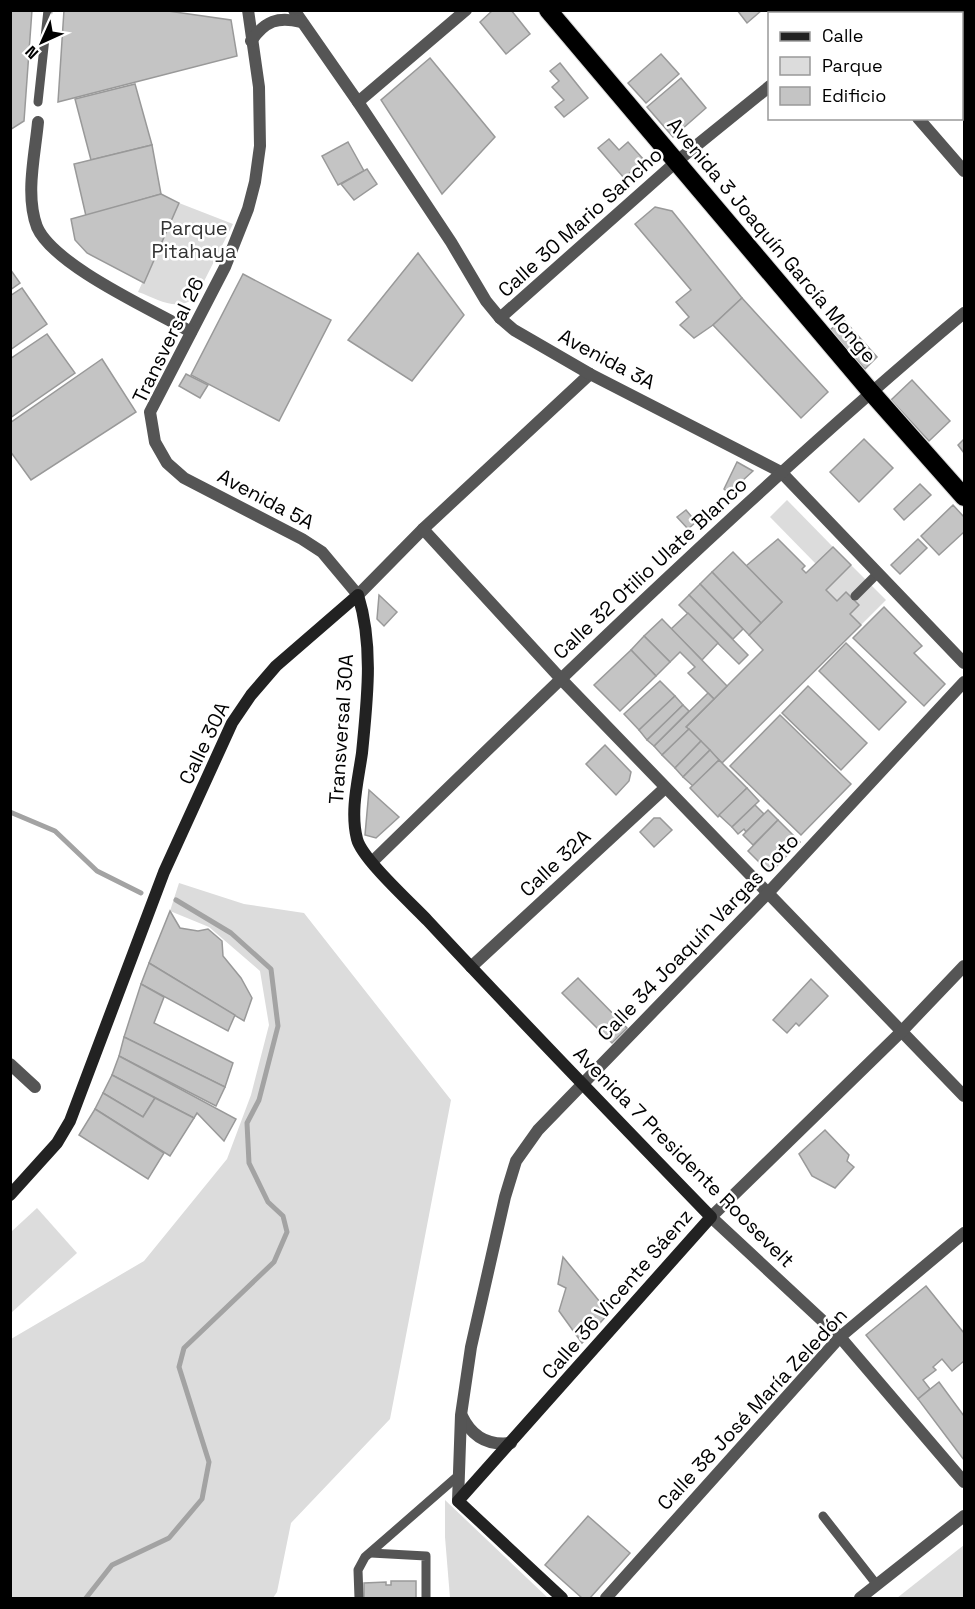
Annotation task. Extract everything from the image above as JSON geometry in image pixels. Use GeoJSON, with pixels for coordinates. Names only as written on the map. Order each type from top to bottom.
{"type":"FeatureCollection","features":[{"type":"Feature","properties":{"kind":"highway","name":"Avenida 3 Joaquín García Monge"},"geometry":{"type":"LineString","coordinates":[[548,10],[871,392],[964,497]]}},
{"type":"Feature","properties":{"kind":"street","name":"Transversal 26"},"geometry":{"type":"LineString","coordinates":[[155,442],[150,412],[225,267],[249,209],[255,182],[260,146],[259,87],[248,10]]}},
{"type":"Feature","properties":{"kind":"street","name":"Avenida 3A"},"geometry":{"type":"LineString","coordinates":[[294,10],[451,242],[486,302],[500,318],[514,330],[590,374],[781,472],[964,663]]}},
{"type":"Feature","properties":{"kind":"street"},"geometry":{"type":"LineString","coordinates":[[358,102],[466,10]]}},
{"type":"Feature","properties":{"kind":"street"},"geometry":{"type":"LineString","coordinates":[[251,41],[260,28],[272,20],[287,18],[301,22]]}},
{"type":"Feature","properties":{"kind":"street","name":"Calle 30 Mario Sancho"},"geometry":{"type":"LineString","coordinates":[[500,318],[676,162],[768,88]]}},
{"type":"Feature","properties":{"kind":"street"},"geometry":{"type":"LineString","coordinates":[[920,120],[964,171]]}},
{"type":"Feature","properties":{"kind":"street"},"geometry":{"type":"LineString","coordinates":[[38,122],[31,198],[38,227],[54,251],[75,266],[191,332]]}},
{"type":"Feature","properties":{"kind":"street","name":"Calle 32 Otilio Ulate Blanco"},"geometry":{"type":"LineString","coordinates":[[372,862],[561,679],[781,472],[964,313]]}},
{"type":"Feature","properties":{"kind":"street","name":"Calle 30A"},"geometry":{"type":"LineString","coordinates":[[10,1195],[57,1143],[70,1121],[164,872],[232,723],[251,695],[276,666],[358,595],[423,530],[590,374]]}},
{"type":"Feature","properties":{"kind":"street","name":"Avenida 5A"},"geometry":{"type":"LineString","coordinates":[[155,442],[167,463],[184,478],[302,539],[322,552],[358,595]]}},
{"type":"Feature","properties":{"kind":"street"},"geometry":{"type":"LineString","coordinates":[[423,530],[665,788],[964,1096]]}},
{"type":"Feature","properties":{"kind":"street","name":"Transversal 30A"},"geometry":{"type":"LineString","coordinates":[[358,595],[364,616],[369,665],[354,826],[357,843],[372,862]]}},
{"type":"Feature","properties":{"kind":"street","name":"Calle 34 Joaquín Vargas Coto"},"geometry":{"type":"LineString","coordinates":[[458,1501],[461,1415],[471,1347],[505,1197],[516,1161],[538,1131],[768,893],[964,682]]}},
{"type":"Feature","properties":{"kind":"street","name":"Calle 32A"},"geometry":{"type":"LineString","coordinates":[[471,967],[665,788]]}},
{"type":"Feature","properties":{"kind":"street","name":"Avenida 7 Presidente Roosevelt"},"geometry":{"type":"LineString","coordinates":[[372,862],[711,1217],[840,1337],[964,1482]]}},
{"type":"Feature","properties":{"kind":"street","name":"Calle 36 Vicente Sáenz"},"geometry":{"type":"LineString","coordinates":[[458,1501],[711,1217],[902,1031],[964,966]]}},
{"type":"Feature","properties":{"kind":"street"},"geometry":{"type":"LineString","coordinates":[[10,1064],[36,1087]]}},
{"type":"Feature","properties":{"kind":"street","name":"Calle 38 José María Zeledón"},"geometry":{"type":"LineString","coordinates":[[606,1599],[840,1337],[964,1233]]}},
{"type":"Feature","properties":{"kind":"street"},"geometry":{"type":"LineString","coordinates":[[461,1415],[475,1436],[486,1442],[511,1443]]}},
{"type":"Feature","properties":{"kind":"street"},"geometry":{"type":"LineString","coordinates":[[458,1501],[562,1599]]}},
{"type":"Feature","properties":{"kind":"street"},"geometry":{"type":"LineString","coordinates":[[860,1599],[964,1516]]}},
{"type":"Feature","properties":{"kind":"lane"},"geometry":{"type":"LineString","coordinates":[[38,102],[48,10]]}},
{"type":"Feature","properties":{"kind":"lane"},"geometry":{"type":"LineString","coordinates":[[855,596],[878,573]]}},
{"type":"Feature","properties":{"kind":"lane"},"geometry":{"type":"LineString","coordinates":[[359,1599],[358,1570],[365,1557],[459,1475]]}},
{"type":"Feature","properties":{"kind":"lane"},"geometry":{"type":"LineString","coordinates":[[823,1516],[877,1585]]}},
{"type":"Feature","properties":{"kind":"lane"},"geometry":{"type":"LineString","coordinates":[[371,1553],[426,1556],[426,1599]]}},
{"type":"Feature","properties":{"kind":"green space","name":"Parque Pitahaya"},"geometry":{"type":"Polygon","coordinates":[[[179,203],[233,224],[196,297],[189,302],[174,304],[138,292],[179,203]]]}},
{"type":"Feature","properties":{"kind":"green space"},"geometry":{"type":"Polygon","coordinates":[[[787,500],[833,547],[816,564],[770,517],[787,500]]]}},
{"type":"Feature","properties":{"kind":"green space"},"geometry":{"type":"Polygon","coordinates":[[[851,565],[886,600],[861,625],[850,614],[859,605],[846,592],[837,601],[826,590],[851,565]]]}},
{"type":"Feature","properties":{"kind":"green space"},"geometry":{"type":"Polygon","coordinates":[[[179,883],[244,904],[304,913],[451,1100],[390,1419],[291,1523],[277,1592],[273,1598],[11,1598],[11,1339],[144,1261],[227,1159],[251,1095],[269,1025],[260,971],[209,927],[170,911],[179,883]]]}},
{"type":"Feature","properties":{"kind":"green space"},"geometry":{"type":"Polygon","coordinates":[[[37,1208],[77,1253],[11,1313],[11,1232],[37,1208]]]}},
{"type":"Feature","properties":{"kind":"green space"},"geometry":{"type":"Polygon","coordinates":[[[445,1500],[548,1598],[450,1598],[445,1537],[445,1500]]]}},
{"type":"Feature","properties":{"kind":"green space"},"geometry":{"type":"Polygon","coordinates":[[[964,1545],[964,1598],[897,1598],[964,1545]]]}},
{"type":"Feature","properties":{"kind":"building"},"geometry":{"type":"Polygon","coordinates":[[[10,10],[32,10],[24,121],[10,130],[10,10]]]}},
{"type":"Feature","properties":{"kind":"building"},"geometry":{"type":"Polygon","coordinates":[[[64,10],[161,10],[231,20],[237,56],[58,102],[64,10]]]}},
{"type":"Feature","properties":{"kind":"building"},"geometry":{"type":"Polygon","coordinates":[[[493,10],[511,10],[530,34],[506,54],[480,22],[493,10]]]}},
{"type":"Feature","properties":{"kind":"building"},"geometry":{"type":"Polygon","coordinates":[[[737,10],[762,10],[747,23],[737,10]]]}},
{"type":"Feature","properties":{"kind":"building"},"geometry":{"type":"Polygon","coordinates":[[[661,54],[679,74],[646,103],[628,83],[661,54]]]}},
{"type":"Feature","properties":{"kind":"building"},"geometry":{"type":"Polygon","coordinates":[[[430,58],[495,137],[442,194],[381,100],[430,58]]]}},
{"type":"Feature","properties":{"kind":"building"},"geometry":{"type":"Polygon","coordinates":[[[560,63],[588,98],[564,117],[555,107],[564,100],[552,87],[559,81],[550,71],[560,63]]]}},
{"type":"Feature","properties":{"kind":"building"},"geometry":{"type":"Polygon","coordinates":[[[681,78],[706,108],[673,137],[647,107],[681,78]]]}},
{"type":"Feature","properties":{"kind":"building"},"geometry":{"type":"Polygon","coordinates":[[[135,84],[152,145],[91,160],[75,99],[135,84]]]}},
{"type":"Feature","properties":{"kind":"building"},"geometry":{"type":"Polygon","coordinates":[[[609,139],[619,150],[628,142],[644,160],[624,178],[598,148],[609,139]]]}},
{"type":"Feature","properties":{"kind":"building"},"geometry":{"type":"Polygon","coordinates":[[[348,142],[364,171],[338,185],[322,156],[348,142]]]}},
{"type":"Feature","properties":{"kind":"building"},"geometry":{"type":"Polygon","coordinates":[[[152,145],[161,194],[86,216],[74,164],[152,145]]]}},
{"type":"Feature","properties":{"kind":"building"},"geometry":{"type":"Polygon","coordinates":[[[367,169],[377,184],[354,200],[341,184],[367,169]]]}},
{"type":"Feature","properties":{"kind":"building"},"geometry":{"type":"Polygon","coordinates":[[[161,194],[179,203],[144,283],[87,253],[75,240],[71,219],[161,194]]]}},
{"type":"Feature","properties":{"kind":"building"},"geometry":{"type":"Polygon","coordinates":[[[655,207],[672,211],[742,298],[713,325],[694,338],[680,325],[689,317],[676,302],[691,290],[635,224],[655,207]]]}},
{"type":"Feature","properties":{"kind":"building"},"geometry":{"type":"Polygon","coordinates":[[[418,253],[464,315],[412,381],[348,340],[418,253]]]}},
{"type":"Feature","properties":{"kind":"building"},"geometry":{"type":"Polygon","coordinates":[[[10,269],[20,283],[10,290],[10,269]]]}},
{"type":"Feature","properties":{"kind":"building"},"geometry":{"type":"Polygon","coordinates":[[[243,274],[331,320],[279,421],[191,375],[243,274]]]}},
{"type":"Feature","properties":{"kind":"building"},"geometry":{"type":"Polygon","coordinates":[[[22,288],[47,324],[10,350],[10,296],[22,288]]]}},
{"type":"Feature","properties":{"kind":"building"},"geometry":{"type":"Polygon","coordinates":[[[742,298],[828,392],[801,418],[713,325],[742,298]]]}},
{"type":"Feature","properties":{"kind":"building"},"geometry":{"type":"Polygon","coordinates":[[[843,319],[877,357],[865,369],[830,330],[843,319]]]}},
{"type":"Feature","properties":{"kind":"building"},"geometry":{"type":"Polygon","coordinates":[[[47,334],[75,373],[10,418],[10,359],[47,334]]]}},
{"type":"Feature","properties":{"kind":"building"},"geometry":{"type":"Polygon","coordinates":[[[102,359],[136,412],[31,480],[10,451],[10,423],[102,359]]]}},
{"type":"Feature","properties":{"kind":"building"},"geometry":{"type":"Polygon","coordinates":[[[186,374],[208,385],[200,398],[179,386],[186,374]]]}},
{"type":"Feature","properties":{"kind":"building"},"geometry":{"type":"Polygon","coordinates":[[[912,380],[950,421],[929,441],[891,400],[912,380]]]}},
{"type":"Feature","properties":{"kind":"building"},"geometry":{"type":"Polygon","coordinates":[[[864,439],[893,468],[859,502],[830,472],[864,439]]]}},
{"type":"Feature","properties":{"kind":"building"},"geometry":{"type":"Polygon","coordinates":[[[964,439],[964,453],[958,445],[964,439]]]}},
{"type":"Feature","properties":{"kind":"building"},"geometry":{"type":"Polygon","coordinates":[[[737,462],[753,471],[729,493],[724,489],[737,462]]]}},
{"type":"Feature","properties":{"kind":"building"},"geometry":{"type":"Polygon","coordinates":[[[920,484],[931,495],[904,520],[894,509],[920,484]]]}},
{"type":"Feature","properties":{"kind":"building"},"geometry":{"type":"Polygon","coordinates":[[[953,505],[964,517],[964,532],[939,555],[921,536],[953,505]]]}},
{"type":"Feature","properties":{"kind":"building"},"geometry":{"type":"Polygon","coordinates":[[[686,510],[696,522],[688,529],[677,517],[686,510]]]}},
{"type":"Feature","properties":{"kind":"building"},"geometry":{"type":"Polygon","coordinates":[[[778,539],[805,566],[802,569],[806,573],[833,547],[851,565],[826,590],[837,601],[846,592],[859,605],[850,614],[861,625],[722,763],[686,727],[763,650],[749,635],[782,602],[746,566],[778,539]]]}},
{"type":"Feature","properties":{"kind":"building"},"geometry":{"type":"Polygon","coordinates":[[[918,539],[927,548],[900,574],[891,565],[918,539]]]}},
{"type":"Feature","properties":{"kind":"building"},"geometry":{"type":"Polygon","coordinates":[[[733,552],[782,602],[761,623],[712,572],[733,552]]]}},
{"type":"Feature","properties":{"kind":"building"},"geometry":{"type":"Polygon","coordinates":[[[712,572],[761,623],[749,635],[700,584],[712,572]]]}},
{"type":"Feature","properties":{"kind":"building"},"geometry":{"type":"Polygon","coordinates":[[[700,584],[743,629],[733,639],[689,595],[700,584]]]}},
{"type":"Feature","properties":{"kind":"building"},"geometry":{"type":"Polygon","coordinates":[[[379,595],[397,612],[384,626],[377,619],[379,595]]]}},
{"type":"Feature","properties":{"kind":"building"},"geometry":{"type":"Polygon","coordinates":[[[689,595],[748,655],[739,664],[679,605],[689,595]]]}},
{"type":"Feature","properties":{"kind":"building"},"geometry":{"type":"Polygon","coordinates":[[[884,607],[922,646],[914,653],[945,684],[924,706],[853,638],[884,607]]]}},
{"type":"Feature","properties":{"kind":"building"},"geometry":{"type":"Polygon","coordinates":[[[688,613],[718,643],[702,660],[671,629],[688,613]]]}},
{"type":"Feature","properties":{"kind":"building"},"geometry":{"type":"Polygon","coordinates":[[[662,619],[727,686],[714,699],[688,673],[695,667],[680,652],[670,662],[644,636],[662,619]]]}},
{"type":"Feature","properties":{"kind":"building"},"geometry":{"type":"Polygon","coordinates":[[[644,636],[670,662],[656,676],[631,650],[644,636]]]}},
{"type":"Feature","properties":{"kind":"building"},"geometry":{"type":"Polygon","coordinates":[[[846,643],[906,702],[879,730],[819,671],[846,643]]]}},
{"type":"Feature","properties":{"kind":"building"},"geometry":{"type":"Polygon","coordinates":[[[631,650],[656,676],[620,711],[594,685],[631,650]]]}},
{"type":"Feature","properties":{"kind":"building"},"geometry":{"type":"Polygon","coordinates":[[[660,681],[675,696],[639,730],[624,714],[660,681]]]}},
{"type":"Feature","properties":{"kind":"building"},"geometry":{"type":"Polygon","coordinates":[[[808,686],[867,743],[841,770],[782,713],[808,686]]]}},
{"type":"Feature","properties":{"kind":"building"},"geometry":{"type":"Polygon","coordinates":[[[708,693],[714,699],[686,727],[689,729],[662,755],[654,746],[708,693]]]}},
{"type":"Feature","properties":{"kind":"building"},"geometry":{"type":"Polygon","coordinates":[[[675,696],[683,705],[647,740],[639,730],[675,696]]]}},
{"type":"Feature","properties":{"kind":"building"},"geometry":{"type":"Polygon","coordinates":[[[683,705],[689,711],[654,746],[647,740],[683,705]]]}},
{"type":"Feature","properties":{"kind":"building"},"geometry":{"type":"Polygon","coordinates":[[[780,715],[851,784],[801,835],[730,766],[780,715]]]}},
{"type":"Feature","properties":{"kind":"building"},"geometry":{"type":"Polygon","coordinates":[[[689,729],[701,741],[675,768],[662,755],[689,729]]]}},
{"type":"Feature","properties":{"kind":"building"},"geometry":{"type":"Polygon","coordinates":[[[701,741],[710,750],[683,777],[675,768],[701,741]]]}},
{"type":"Feature","properties":{"kind":"building"},"geometry":{"type":"Polygon","coordinates":[[[605,745],[631,772],[629,781],[616,795],[586,764],[605,745]]]}},
{"type":"Feature","properties":{"kind":"building"},"geometry":{"type":"Polygon","coordinates":[[[710,750],[719,760],[693,786],[683,777],[710,750]]]}},
{"type":"Feature","properties":{"kind":"building"},"geometry":{"type":"Polygon","coordinates":[[[719,760],[747,788],[718,817],[690,788],[719,760]]]}},
{"type":"Feature","properties":{"kind":"building"},"geometry":{"type":"Polygon","coordinates":[[[747,788],[759,801],[732,827],[719,815],[747,788]]]}},
{"type":"Feature","properties":{"kind":"building"},"geometry":{"type":"Polygon","coordinates":[[[369,790],[399,817],[376,838],[365,835],[369,790]]]}},
{"type":"Feature","properties":{"kind":"building"},"geometry":{"type":"Polygon","coordinates":[[[755,805],[764,814],[746,832],[744,829],[738,834],[732,827],[755,805]]]}},
{"type":"Feature","properties":{"kind":"building"},"geometry":{"type":"Polygon","coordinates":[[[768,810],[778,820],[753,845],[743,835],[768,810]]]}},
{"type":"Feature","properties":{"kind":"building"},"geometry":{"type":"Polygon","coordinates":[[[654,818],[660,818],[672,830],[654,847],[640,832],[654,818]]]}},
{"type":"Feature","properties":{"kind":"building"},"geometry":{"type":"Polygon","coordinates":[[[778,820],[800,842],[770,873],[748,851],[778,820]]]}},
{"type":"Feature","properties":{"kind":"building"},"geometry":{"type":"Polygon","coordinates":[[[170,911],[180,928],[198,931],[208,929],[222,941],[223,956],[241,978],[252,998],[244,1021],[149,963],[170,911]]]}},
{"type":"Feature","properties":{"kind":"building"},"geometry":{"type":"Polygon","coordinates":[[[149,963],[235,1015],[228,1031],[141,984],[149,963]]]}},
{"type":"Feature","properties":{"kind":"building"},"geometry":{"type":"Polygon","coordinates":[[[578,978],[627,1028],[612,1043],[562,993],[578,978]]]}},
{"type":"Feature","properties":{"kind":"building"},"geometry":{"type":"Polygon","coordinates":[[[811,979],[828,996],[799,1026],[796,1023],[787,1033],[773,1020],[811,979]]]}},
{"type":"Feature","properties":{"kind":"building"},"geometry":{"type":"Polygon","coordinates":[[[141,984],[164,997],[154,1023],[233,1063],[225,1087],[124,1037],[141,984]]]}},
{"type":"Feature","properties":{"kind":"building"},"geometry":{"type":"Polygon","coordinates":[[[124,1037],[225,1087],[216,1106],[119,1056],[124,1037]]]}},
{"type":"Feature","properties":{"kind":"building"},"geometry":{"type":"Polygon","coordinates":[[[119,1056],[236,1119],[224,1141],[197,1113],[194,1118],[112,1075],[119,1056]]]}},
{"type":"Feature","properties":{"kind":"building"},"geometry":{"type":"Polygon","coordinates":[[[112,1075],[155,1098],[143,1117],[103,1093],[112,1075]]]}},
{"type":"Feature","properties":{"kind":"building"},"geometry":{"type":"Polygon","coordinates":[[[103,1093],[143,1117],[155,1098],[194,1118],[170,1156],[95,1109],[103,1093]]]}},
{"type":"Feature","properties":{"kind":"building"},"geometry":{"type":"Polygon","coordinates":[[[95,1109],[164,1153],[148,1179],[79,1135],[95,1109]]]}},
{"type":"Feature","properties":{"kind":"building"},"geometry":{"type":"Polygon","coordinates":[[[825,1130],[849,1155],[847,1161],[854,1167],[835,1188],[812,1176],[799,1154],[825,1130]]]}},
{"type":"Feature","properties":{"kind":"building"},"geometry":{"type":"Polygon","coordinates":[[[563,1257],[609,1313],[582,1343],[559,1311],[566,1288],[558,1284],[563,1257]]]}},
{"type":"Feature","properties":{"kind":"building"},"geometry":{"type":"Polygon","coordinates":[[[926,1286],[964,1333],[964,1361],[952,1371],[942,1359],[933,1367],[936,1370],[923,1380],[930,1389],[918,1399],[866,1335],[926,1286]]]}},
{"type":"Feature","properties":{"kind":"building"},"geometry":{"type":"Polygon","coordinates":[[[939,1382],[964,1416],[964,1460],[918,1399],[939,1382]]]}},
{"type":"Feature","properties":{"kind":"building"},"geometry":{"type":"Polygon","coordinates":[[[588,1516],[630,1553],[590,1598],[582,1598],[545,1565],[588,1516]]]}},
{"type":"Feature","properties":{"kind":"building"},"geometry":{"type":"Polygon","coordinates":[[[391,1581],[416,1581],[416,1598],[364,1598],[364,1583],[386,1582],[386,1585],[391,1585],[391,1581]]]}},
{"type":"Feature","properties":{"kind":"waterway"},"geometry":{"type":"LineString","coordinates":[[10,812],[55,831],[97,871],[141,893]]}},
{"type":"Feature","properties":{"kind":"waterway"},"geometry":{"type":"LineString","coordinates":[[86,1598],[112,1565],[169,1538],[202,1499],[209,1462],[179,1367],[184,1348],[274,1262],[287,1232],[283,1216],[268,1202],[249,1163],[247,1123],[259,1100],[278,1026],[271,969],[231,933],[176,900]]}}]}
